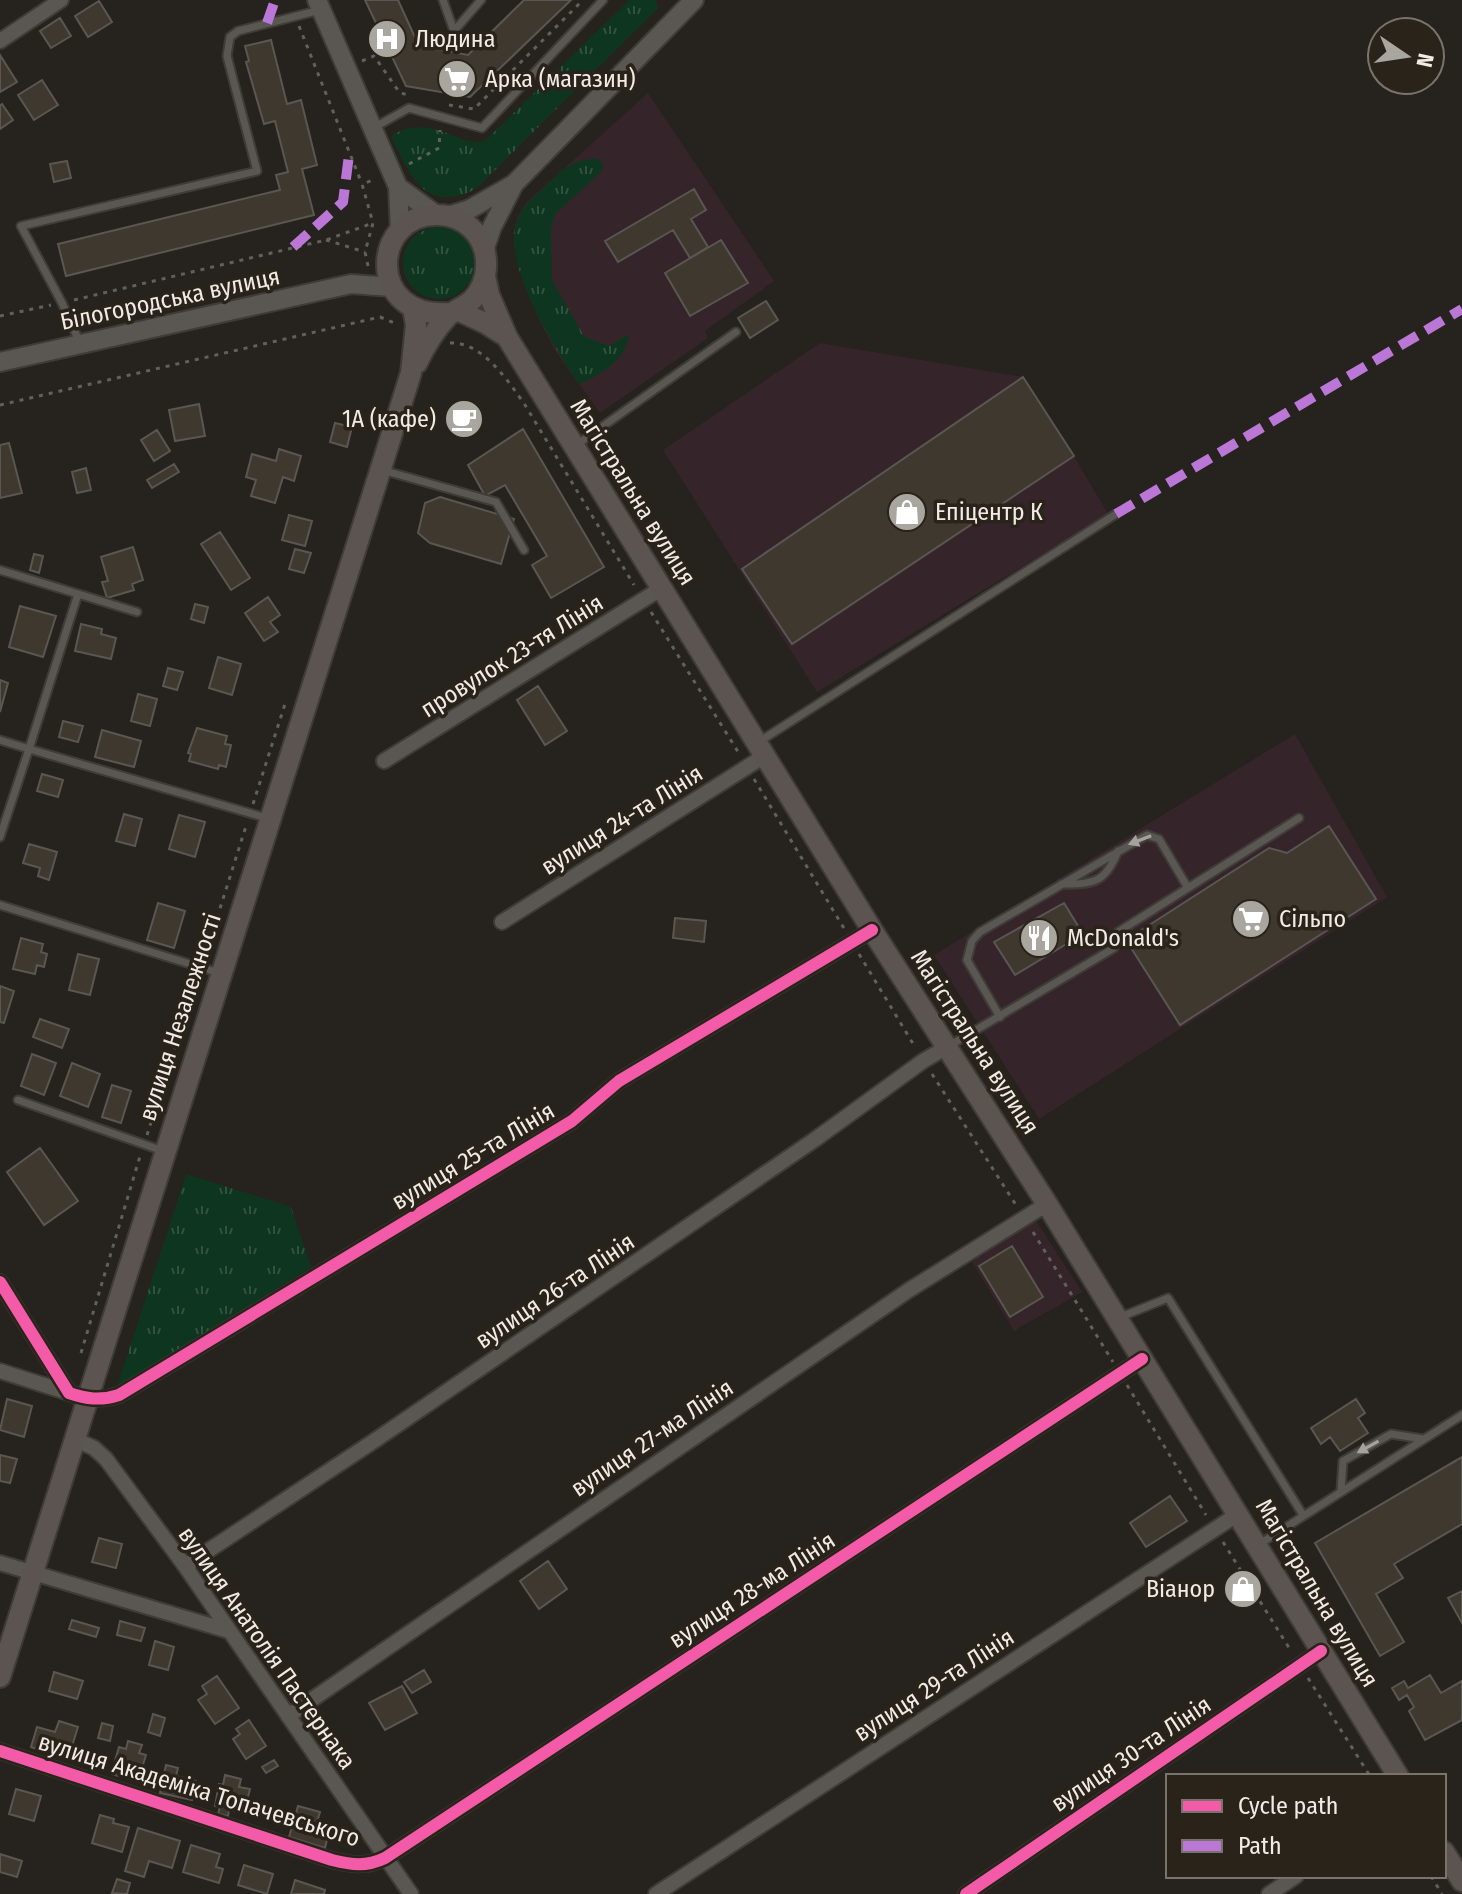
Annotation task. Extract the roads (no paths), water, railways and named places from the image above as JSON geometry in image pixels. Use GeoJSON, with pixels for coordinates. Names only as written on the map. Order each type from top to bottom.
{"type":"FeatureCollection","features":[{"type":"Feature","properties":{"kind":"main road"},"geometry":{"type":"LineString","coordinates":[[411,373],[437,329],[454,312],[473,299],[485,276],[484,250],[471,228],[441,215],[422,216],[400,230],[389,249],[388,274],[397,296],[425,313],[454,312],[479,319],[507,337]]}},
{"type":"Feature","properties":{"kind":"main road","name":"Магістральна вулиця"},"geometry":{"type":"LineString","coordinates":[[485,276],[496,314],[507,337],[872,930],[1047,1204],[1397,1774]]}},
{"type":"Feature","properties":{"kind":"main road"},"geometry":{"type":"LineString","coordinates":[[411,373],[416,325],[413,308]]}},
{"type":"Feature","properties":{"kind":"main road","name":"вулиця Незалежності"},"geometry":{"type":"LineString","coordinates":[[0,1677],[74,1439],[78,1396],[164,1151],[411,373]]}},
{"type":"Feature","properties":{"kind":"main road"},"geometry":{"type":"LineString","coordinates":[[1446,1855],[1462,1881]]}},
{"type":"Feature","properties":{"kind":"street"},"geometry":{"type":"LineString","coordinates":[[0,41],[61,0]]}},
{"type":"Feature","properties":{"kind":"street"},"geometry":{"type":"LineString","coordinates":[[398,187],[441,215],[470,209],[514,184],[694,0]]}},
{"type":"Feature","properties":{"kind":"street"},"geometry":{"type":"LineString","coordinates":[[319,5],[398,187],[400,230]]}},
{"type":"Feature","properties":{"kind":"street"},"geometry":{"type":"LineString","coordinates":[[484,250],[514,184]]}},
{"type":"Feature","properties":{"kind":"street"},"geometry":{"type":"LineString","coordinates":[[351,284],[387,260]]}},
{"type":"Feature","properties":{"kind":"street"},"geometry":{"type":"LineString","coordinates":[[351,284],[392,287]]}},
{"type":"Feature","properties":{"kind":"street","name":"Білогородська вулиця"},"geometry":{"type":"LineString","coordinates":[[0,362],[351,284]]}},
{"type":"Feature","properties":{"kind":"street","name":"провулок 23-тя Лінія"},"geometry":{"type":"LineString","coordinates":[[384,761],[662,588]]}},
{"type":"Feature","properties":{"kind":"street","name":"вулиця 24-та Лінія"},"geometry":{"type":"LineString","coordinates":[[502,922],[747,767],[762,749]]}},
{"type":"Feature","properties":{"kind":"street","name":"вулиця 25-та Лінія"},"geometry":{"type":"LineString","coordinates":[[78,1396],[119,1395],[559,1130],[619,1081],[872,930]]}},
{"type":"Feature","properties":{"kind":"street","name":"вулиця 26-та Лінія"},"geometry":{"type":"LineString","coordinates":[[185,1566],[374,1441],[947,1047]]}},
{"type":"Feature","properties":{"kind":"street","name":"вулиця 27-ма Лінія"},"geometry":{"type":"LineString","coordinates":[[288,1716],[909,1290],[1047,1204]]}},
{"type":"Feature","properties":{"kind":"street"},"geometry":{"type":"LineString","coordinates":[[0,1282],[78,1396]]}},
{"type":"Feature","properties":{"kind":"street","name":"вулиця 28-ма Лінія"},"geometry":{"type":"LineString","coordinates":[[385,1858],[1142,1359]]}},
{"type":"Feature","properties":{"kind":"street"},"geometry":{"type":"LineString","coordinates":[[0,1371],[78,1396]]}},
{"type":"Feature","properties":{"kind":"street","name":"вулиця Анатолія Пастернака"},"geometry":{"type":"LineString","coordinates":[[74,1439],[94,1448],[106,1459],[185,1566],[411,1894]]}},
{"type":"Feature","properties":{"kind":"street","name":"вулиця 29-та Лінія"},"geometry":{"type":"LineString","coordinates":[[656,1894],[1238,1514]]}},
{"type":"Feature","properties":{"kind":"street"},"geometry":{"type":"LineString","coordinates":[[0,1563],[229,1631]]}},
{"type":"Feature","properties":{"kind":"street","name":"вулиця 30-та Лінія"},"geometry":{"type":"LineString","coordinates":[[966,1894],[1321,1651]]}},
{"type":"Feature","properties":{"kind":"street","name":"вулиця Академіка Топачевського"},"geometry":{"type":"LineString","coordinates":[[0,1751],[332,1860],[371,1864],[385,1858]]}},
{"type":"Feature","properties":{"kind":"street"},"geometry":{"type":"LineString","coordinates":[[1269,1894],[1293,1878]]}},
{"type":"Feature","properties":{"kind":"lane"},"geometry":{"type":"LineString","coordinates":[[443,0],[454,31],[481,0]]}},
{"type":"Feature","properties":{"kind":"lane"},"geometry":{"type":"LineString","coordinates":[[373,129],[409,108],[482,128],[603,0]]}},
{"type":"Feature","properties":{"kind":"lane"},"geometry":{"type":"LineString","coordinates":[[80,344],[21,226],[257,171],[227,56],[230,37],[238,31],[295,16],[319,5]]}},
{"type":"Feature","properties":{"kind":"lane"},"geometry":{"type":"LineString","coordinates":[[574,446],[736,332]]}},
{"type":"Feature","properties":{"kind":"lane"},"geometry":{"type":"LineString","coordinates":[[381,470],[496,502],[524,550]]}},
{"type":"Feature","properties":{"kind":"lane"},"geometry":{"type":"LineString","coordinates":[[762,749],[1116,514]]}},
{"type":"Feature","properties":{"kind":"lane"},"geometry":{"type":"LineString","coordinates":[[0,570],[137,612]]}},
{"type":"Feature","properties":{"kind":"lane"},"geometry":{"type":"LineString","coordinates":[[0,837],[78,594]]}},
{"type":"Feature","properties":{"kind":"lane"},"geometry":{"type":"LineString","coordinates":[[0,740],[270,819]]}},
{"type":"Feature","properties":{"kind":"lane"},"geometry":{"type":"LineString","coordinates":[[947,1047],[1114,948],[1118,932],[1299,818]]}},
{"type":"Feature","properties":{"kind":"lane"},"geometry":{"type":"LineString","coordinates":[[1000,1017],[967,960],[972,941],[980,932],[1140,838],[1153,836],[1159,839],[1188,888]]}},
{"type":"Feature","properties":{"kind":"lane"},"geometry":{"type":"LineString","coordinates":[[1062,884],[1092,883],[1109,872],[1118,851]]}},
{"type":"Feature","properties":{"kind":"lane"},"geometry":{"type":"LineString","coordinates":[[0,905],[221,974]]}},
{"type":"Feature","properties":{"kind":"lane"},"geometry":{"type":"LineString","coordinates":[[18,1100],[164,1151]]}},
{"type":"Feature","properties":{"kind":"lane"},"geometry":{"type":"LineString","coordinates":[[1117,1318],[1168,1298],[1303,1515]]}},
{"type":"Feature","properties":{"kind":"lane"},"geometry":{"type":"LineString","coordinates":[[1257,1545],[1462,1415]]}},
{"type":"Feature","properties":{"kind":"lane"},"geometry":{"type":"LineString","coordinates":[[1341,1490],[1343,1461],[1391,1434],[1423,1439]]}},
{"type":"Feature","properties":{"kind":"place","name":"Людина"},"geometry":{"type":"Point","coordinates":[387,39]}},
{"type":"Feature","properties":{"kind":"place","name":"Арка (магазин)"},"geometry":{"type":"Point","coordinates":[457,79]}},
{"type":"Feature","properties":{"kind":"place","name":"1А (кафе)"},"geometry":{"type":"Point","coordinates":[464,419]}},
{"type":"Feature","properties":{"kind":"place","name":"Епіцентр К"},"geometry":{"type":"Point","coordinates":[907,512]}},
{"type":"Feature","properties":{"kind":"place","name":"Сільпо"},"geometry":{"type":"Point","coordinates":[1251,919]}},
{"type":"Feature","properties":{"kind":"place","name":"McDonald's"},"geometry":{"type":"Point","coordinates":[1039,938]}},
{"type":"Feature","properties":{"kind":"place","name":"Віанор"},"geometry":{"type":"Point","coordinates":[1243,1589]}}]}
